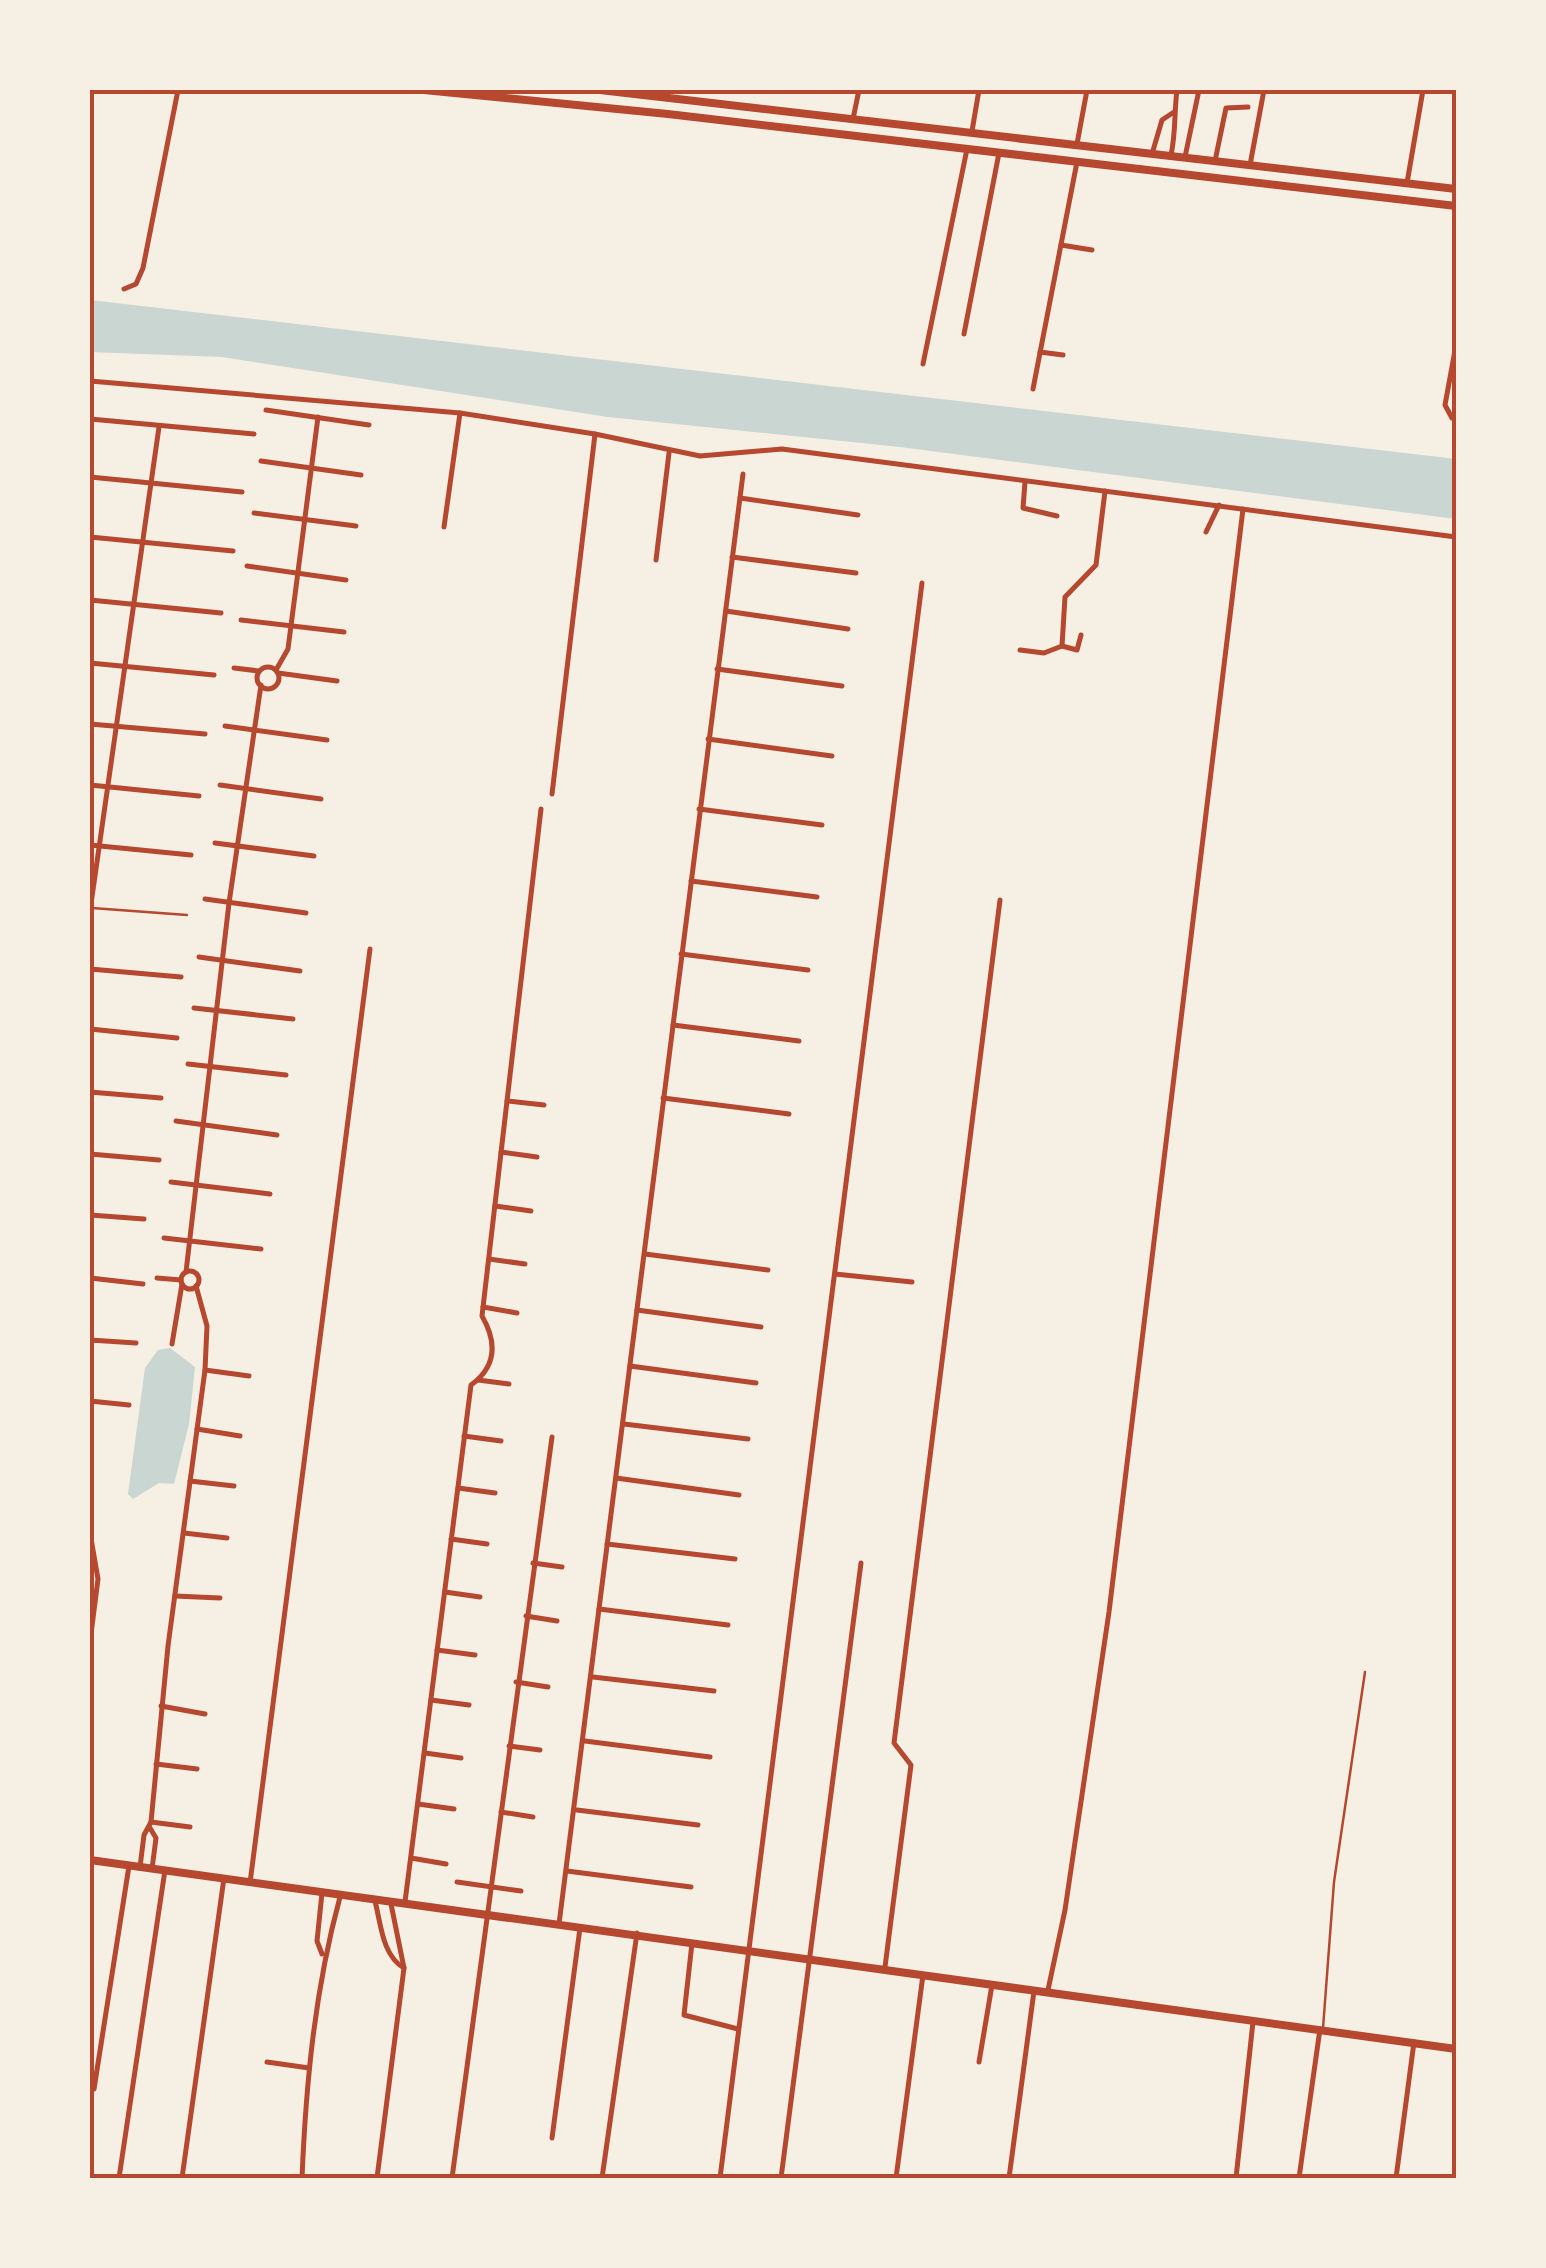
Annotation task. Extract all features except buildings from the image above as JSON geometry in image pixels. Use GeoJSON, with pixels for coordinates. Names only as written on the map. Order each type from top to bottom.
{"type":"FeatureCollection","features":[{"type":"Feature","properties":{"kind":"main road"},"geometry":{"type":"LineString","coordinates":[[424,90],[1456,206]]}},
{"type":"Feature","properties":{"kind":"main road"},"geometry":{"type":"LineString","coordinates":[[600,90],[676,95],[1456,189]]}},
{"type":"Feature","properties":{"kind":"main road"},"geometry":{"type":"LineString","coordinates":[[90,1860],[1456,2048]]}},
{"type":"Feature","properties":{"kind":"street"},"geometry":{"type":"LineString","coordinates":[[124,288],[136,284],[143,268],[178,90]]}},
{"type":"Feature","properties":{"kind":"street"},"geometry":{"type":"LineString","coordinates":[[853,119],[859,90]]}},
{"type":"Feature","properties":{"kind":"street"},"geometry":{"type":"LineString","coordinates":[[972,132],[979,90]]}},
{"type":"Feature","properties":{"kind":"street"},"geometry":{"type":"LineString","coordinates":[[1077,144],[1087,90]]}},
{"type":"Feature","properties":{"kind":"street"},"geometry":{"type":"LineString","coordinates":[[1170,156],[1178,122],[1174,112],[1178,90]]}},
{"type":"Feature","properties":{"kind":"street"},"geometry":{"type":"LineString","coordinates":[[1184,157],[1199,90]]}},
{"type":"Feature","properties":{"kind":"street"},"geometry":{"type":"LineString","coordinates":[[1250,165],[1264,90]]}},
{"type":"Feature","properties":{"kind":"street"},"geometry":{"type":"LineString","coordinates":[[1407,183],[1422,90]]}},
{"type":"Feature","properties":{"kind":"street"},"geometry":{"type":"LineString","coordinates":[[1214,161],[1226,108],[1248,107]]}},
{"type":"Feature","properties":{"kind":"street"},"geometry":{"type":"LineString","coordinates":[[1152,154],[1162,120],[1174,112]]}},
{"type":"Feature","properties":{"kind":"street"},"geometry":{"type":"LineString","coordinates":[[923,364],[967,150]]}},
{"type":"Feature","properties":{"kind":"street"},"geometry":{"type":"LineString","coordinates":[[964,334],[999,153]]}},
{"type":"Feature","properties":{"kind":"street"},"geometry":{"type":"LineString","coordinates":[[1033,388],[1077,162]]}},
{"type":"Feature","properties":{"kind":"street"},"geometry":{"type":"LineString","coordinates":[[1061,245],[1092,250]]}},
{"type":"Feature","properties":{"kind":"street"},"geometry":{"type":"LineString","coordinates":[[1452,418],[1444,405],[1456,345]]}},
{"type":"Feature","properties":{"kind":"street"},"geometry":{"type":"LineString","coordinates":[[1040,352],[1063,356]]}},
{"type":"Feature","properties":{"kind":"street"},"geometry":{"type":"LineString","coordinates":[[90,381],[460,413],[700,456],[782,449],[1456,537]]}},
{"type":"Feature","properties":{"kind":"street"},"geometry":{"type":"LineString","coordinates":[[266,410],[368,425]]}},
{"type":"Feature","properties":{"kind":"street"},"geometry":{"type":"LineString","coordinates":[[444,527],[460,413]]}},
{"type":"Feature","properties":{"kind":"street"},"geometry":{"type":"LineString","coordinates":[[260,685],[274,686],[286,656],[318,417]]}},
{"type":"Feature","properties":{"kind":"street"},"geometry":{"type":"LineString","coordinates":[[90,420],[254,434]]}},
{"type":"Feature","properties":{"kind":"street"},"geometry":{"type":"LineString","coordinates":[[90,909],[159,426]]}},
{"type":"Feature","properties":{"kind":"street"},"geometry":{"type":"LineString","coordinates":[[552,794],[594,434]]}},
{"type":"Feature","properties":{"kind":"street"},"geometry":{"type":"LineString","coordinates":[[656,560],[669,452]]}},
{"type":"Feature","properties":{"kind":"street"},"geometry":{"type":"LineString","coordinates":[[261,461],[361,474]]}},
{"type":"Feature","properties":{"kind":"street"},"geometry":{"type":"LineString","coordinates":[[559,1924],[743,474]]}},
{"type":"Feature","properties":{"kind":"street"},"geometry":{"type":"LineString","coordinates":[[90,478],[242,492]]}},
{"type":"Feature","properties":{"kind":"street"},"geometry":{"type":"LineString","coordinates":[[1025,482],[1023,508],[1057,516]]}},
{"type":"Feature","properties":{"kind":"street"},"geometry":{"type":"LineString","coordinates":[[1062,646],[1064,597],[1096,566],[1105,491]]}},
{"type":"Feature","properties":{"kind":"street"},"geometry":{"type":"LineString","coordinates":[[740,498],[858,516]]}},
{"type":"Feature","properties":{"kind":"street"},"geometry":{"type":"LineString","coordinates":[[1206,532],[1219,504]]}},
{"type":"Feature","properties":{"kind":"street"},"geometry":{"type":"LineString","coordinates":[[1048,1990],[1065,1910],[1109,1612],[1243,509]]}},
{"type":"Feature","properties":{"kind":"street"},"geometry":{"type":"LineString","coordinates":[[254,513],[356,526]]}},
{"type":"Feature","properties":{"kind":"street"},"geometry":{"type":"LineString","coordinates":[[90,537],[233,551]]}},
{"type":"Feature","properties":{"kind":"street"},"geometry":{"type":"LineString","coordinates":[[732,557],[856,574]]}},
{"type":"Feature","properties":{"kind":"street"},"geometry":{"type":"LineString","coordinates":[[248,566],[346,580]]}},
{"type":"Feature","properties":{"kind":"street"},"geometry":{"type":"LineString","coordinates":[[720,2178],[922,582]]}},
{"type":"Feature","properties":{"kind":"street"},"geometry":{"type":"LineString","coordinates":[[90,600],[220,613]]}},
{"type":"Feature","properties":{"kind":"street"},"geometry":{"type":"LineString","coordinates":[[726,611],[848,629]]}},
{"type":"Feature","properties":{"kind":"street"},"geometry":{"type":"LineString","coordinates":[[241,620],[344,632]]}},
{"type":"Feature","properties":{"kind":"street"},"geometry":{"type":"LineString","coordinates":[[1020,650],[1044,653],[1062,646],[1077,650],[1080,635]]}},
{"type":"Feature","properties":{"kind":"street"},"geometry":{"type":"LineString","coordinates":[[90,663],[214,675]]}},
{"type":"Feature","properties":{"kind":"street"},"geometry":{"type":"LineString","coordinates":[[234,668],[260,672],[269,667],[277,672],[336,681]]}},
{"type":"Feature","properties":{"kind":"street"},"geometry":{"type":"LineString","coordinates":[[717,669],[842,686]]}},
{"type":"Feature","properties":{"kind":"street"},"geometry":{"type":"LineString","coordinates":[[172,1344],[186,1272],[260,672]]}},
{"type":"Feature","properties":{"kind":"street"},"geometry":{"type":"LineString","coordinates":[[90,724],[205,734]]}},
{"type":"Feature","properties":{"kind":"street"},"geometry":{"type":"LineString","coordinates":[[226,726],[328,740]]}},
{"type":"Feature","properties":{"kind":"street"},"geometry":{"type":"LineString","coordinates":[[708,740],[832,756]]}},
{"type":"Feature","properties":{"kind":"street"},"geometry":{"type":"LineString","coordinates":[[90,785],[199,796]]}},
{"type":"Feature","properties":{"kind":"street"},"geometry":{"type":"LineString","coordinates":[[220,785],[321,799]]}},
{"type":"Feature","properties":{"kind":"street"},"geometry":{"type":"LineString","coordinates":[[698,808],[822,825]]}},
{"type":"Feature","properties":{"kind":"street"},"geometry":{"type":"LineString","coordinates":[[405,1906],[471,1385],[490,1365],[494,1344],[483,1307],[540,809]]}},
{"type":"Feature","properties":{"kind":"street"},"geometry":{"type":"LineString","coordinates":[[214,843],[314,856]]}},
{"type":"Feature","properties":{"kind":"street"},"geometry":{"type":"LineString","coordinates":[[90,845],[191,855]]}},
{"type":"Feature","properties":{"kind":"street"},"geometry":{"type":"LineString","coordinates":[[690,881],[817,897]]}},
{"type":"Feature","properties":{"kind":"street"},"geometry":{"type":"LineString","coordinates":[[205,899],[306,913]]}},
{"type":"Feature","properties":{"kind":"street"},"geometry":{"type":"LineString","coordinates":[[885,1967],[910,1765],[894,1743],[1000,900]]}},
{"type":"Feature","properties":{"kind":"street"},"geometry":{"type":"LineString","coordinates":[[250,1882],[370,949]]}},
{"type":"Feature","properties":{"kind":"street"},"geometry":{"type":"LineString","coordinates":[[680,954],[808,970]]}},
{"type":"Feature","properties":{"kind":"street"},"geometry":{"type":"LineString","coordinates":[[200,957],[300,971]]}},
{"type":"Feature","properties":{"kind":"street"},"geometry":{"type":"LineString","coordinates":[[90,969],[180,977]]}},
{"type":"Feature","properties":{"kind":"street"},"geometry":{"type":"LineString","coordinates":[[194,1008],[294,1018]]}},
{"type":"Feature","properties":{"kind":"street"},"geometry":{"type":"LineString","coordinates":[[672,1025],[798,1041]]}},
{"type":"Feature","properties":{"kind":"street"},"geometry":{"type":"LineString","coordinates":[[90,1029],[177,1038]]}},
{"type":"Feature","properties":{"kind":"street"},"geometry":{"type":"LineString","coordinates":[[188,1064],[286,1075]]}},
{"type":"Feature","properties":{"kind":"street"},"geometry":{"type":"LineString","coordinates":[[90,1092],[160,1098]]}},
{"type":"Feature","properties":{"kind":"street"},"geometry":{"type":"LineString","coordinates":[[663,1098],[789,1114]]}},
{"type":"Feature","properties":{"kind":"street"},"geometry":{"type":"LineString","coordinates":[[507,1100],[544,1105]]}},
{"type":"Feature","properties":{"kind":"street"},"geometry":{"type":"LineString","coordinates":[[176,1121],[278,1135]]}},
{"type":"Feature","properties":{"kind":"street"},"geometry":{"type":"LineString","coordinates":[[501,1152],[537,1156]]}},
{"type":"Feature","properties":{"kind":"street"},"geometry":{"type":"LineString","coordinates":[[90,1154],[158,1160]]}},
{"type":"Feature","properties":{"kind":"street"},"geometry":{"type":"LineString","coordinates":[[171,1182],[270,1194]]}},
{"type":"Feature","properties":{"kind":"street"},"geometry":{"type":"LineString","coordinates":[[495,1206],[531,1211]]}},
{"type":"Feature","properties":{"kind":"street"},"geometry":{"type":"LineString","coordinates":[[90,1214],[144,1219]]}},
{"type":"Feature","properties":{"kind":"street"},"geometry":{"type":"LineString","coordinates":[[164,1238],[261,1249]]}},
{"type":"Feature","properties":{"kind":"street"},"geometry":{"type":"LineString","coordinates":[[645,1254],[768,1270]]}},
{"type":"Feature","properties":{"kind":"street"},"geometry":{"type":"LineString","coordinates":[[489,1259],[525,1264]]}},
{"type":"Feature","properties":{"kind":"street"},"geometry":{"type":"LineString","coordinates":[[140,1867],[144,1835],[150,1825],[206,1370],[207,1326],[196,1286],[198,1277],[186,1272]]}},
{"type":"Feature","properties":{"kind":"street"},"geometry":{"type":"LineString","coordinates":[[835,1274],[912,1282]]}},
{"type":"Feature","properties":{"kind":"street"},"geometry":{"type":"LineString","coordinates":[[90,1278],[143,1284]]}},
{"type":"Feature","properties":{"kind":"street"},"geometry":{"type":"LineString","coordinates":[[156,1278],[181,1282],[188,1289],[196,1286]]}},
{"type":"Feature","properties":{"kind":"street"},"geometry":{"type":"LineString","coordinates":[[483,1307],[517,1313]]}},
{"type":"Feature","properties":{"kind":"street"},"geometry":{"type":"LineString","coordinates":[[637,1310],[762,1327]]}},
{"type":"Feature","properties":{"kind":"street"},"geometry":{"type":"LineString","coordinates":[[90,1340],[136,1343]]}},
{"type":"Feature","properties":{"kind":"street"},"geometry":{"type":"LineString","coordinates":[[630,1366],[756,1383]]}},
{"type":"Feature","properties":{"kind":"street"},"geometry":{"type":"LineString","coordinates":[[206,1370],[249,1376]]}},
{"type":"Feature","properties":{"kind":"street"},"geometry":{"type":"LineString","coordinates":[[478,1380],[509,1384]]}},
{"type":"Feature","properties":{"kind":"street"},"geometry":{"type":"LineString","coordinates":[[90,1401],[130,1405]]}},
{"type":"Feature","properties":{"kind":"street"},"geometry":{"type":"LineString","coordinates":[[624,1424],[748,1440]]}},
{"type":"Feature","properties":{"kind":"street"},"geometry":{"type":"LineString","coordinates":[[197,1429],[240,1436]]}},
{"type":"Feature","properties":{"kind":"street"},"geometry":{"type":"LineString","coordinates":[[464,1436],[501,1442]]}},
{"type":"Feature","properties":{"kind":"street"},"geometry":{"type":"LineString","coordinates":[[452,2178],[552,1437]]}},
{"type":"Feature","properties":{"kind":"street"},"geometry":{"type":"LineString","coordinates":[[616,1478],[739,1494]]}},
{"type":"Feature","properties":{"kind":"street"},"geometry":{"type":"LineString","coordinates":[[190,1482],[234,1486]]}},
{"type":"Feature","properties":{"kind":"street"},"geometry":{"type":"LineString","coordinates":[[458,1488],[495,1493]]}},
{"type":"Feature","properties":{"kind":"street"},"geometry":{"type":"LineString","coordinates":[[184,1534],[227,1538]]}},
{"type":"Feature","properties":{"kind":"street"},"geometry":{"type":"LineString","coordinates":[[90,1535],[98,1579],[90,1642]]}},
{"type":"Feature","properties":{"kind":"street"},"geometry":{"type":"LineString","coordinates":[[452,1538],[488,1544]]}},
{"type":"Feature","properties":{"kind":"street"},"geometry":{"type":"LineString","coordinates":[[607,1544],[735,1559]]}},
{"type":"Feature","properties":{"kind":"street"},"geometry":{"type":"LineString","coordinates":[[533,1563],[562,1566]]}},
{"type":"Feature","properties":{"kind":"street"},"geometry":{"type":"LineString","coordinates":[[781,2178],[862,1563]]}},
{"type":"Feature","properties":{"kind":"street"},"geometry":{"type":"LineString","coordinates":[[444,1592],[480,1597]]}},
{"type":"Feature","properties":{"kind":"street"},"geometry":{"type":"LineString","coordinates":[[176,1596],[220,1598]]}},
{"type":"Feature","properties":{"kind":"street"},"geometry":{"type":"LineString","coordinates":[[600,1609],[728,1625]]}},
{"type":"Feature","properties":{"kind":"street"},"geometry":{"type":"LineString","coordinates":[[526,1616],[557,1621]]}},
{"type":"Feature","properties":{"kind":"street"},"geometry":{"type":"LineString","coordinates":[[438,1650],[475,1655]]}},
{"type":"Feature","properties":{"kind":"street"},"geometry":{"type":"LineString","coordinates":[[592,1676],[714,1692]]}},
{"type":"Feature","properties":{"kind":"street"},"geometry":{"type":"LineString","coordinates":[[516,1682],[548,1686]]}},
{"type":"Feature","properties":{"kind":"street"},"geometry":{"type":"LineString","coordinates":[[431,1700],[469,1706]]}},
{"type":"Feature","properties":{"kind":"street"},"geometry":{"type":"LineString","coordinates":[[162,1706],[205,1714]]}},
{"type":"Feature","properties":{"kind":"street"},"geometry":{"type":"LineString","coordinates":[[584,1741],[710,1757]]}},
{"type":"Feature","properties":{"kind":"street"},"geometry":{"type":"LineString","coordinates":[[509,1746],[540,1750]]}},
{"type":"Feature","properties":{"kind":"street"},"geometry":{"type":"LineString","coordinates":[[424,1753],[462,1758]]}},
{"type":"Feature","properties":{"kind":"street"},"geometry":{"type":"LineString","coordinates":[[156,1764],[197,1769]]}},
{"type":"Feature","properties":{"kind":"street"},"geometry":{"type":"LineString","coordinates":[[418,1804],[454,1809]]}},
{"type":"Feature","properties":{"kind":"street"},"geometry":{"type":"LineString","coordinates":[[576,1810],[698,1825]]}},
{"type":"Feature","properties":{"kind":"street"},"geometry":{"type":"LineString","coordinates":[[502,1812],[533,1817]]}},
{"type":"Feature","properties":{"kind":"street"},"geometry":{"type":"LineString","coordinates":[[150,1825],[190,1827]]}},
{"type":"Feature","properties":{"kind":"street"},"geometry":{"type":"LineString","coordinates":[[150,1825],[156,1838],[152,1868]]}},
{"type":"Feature","properties":{"kind":"street"},"geometry":{"type":"LineString","coordinates":[[411,1858],[446,1864]]}},
{"type":"Feature","properties":{"kind":"street"},"geometry":{"type":"LineString","coordinates":[[94,2089],[129,1866]]}},
{"type":"Feature","properties":{"kind":"street"},"geometry":{"type":"LineString","coordinates":[[120,2178],[165,1870]]}},
{"type":"Feature","properties":{"kind":"street"},"geometry":{"type":"LineString","coordinates":[[567,1871],[691,1887]]}},
{"type":"Feature","properties":{"kind":"street"},"geometry":{"type":"LineString","coordinates":[[182,2178],[224,1878]]}},
{"type":"Feature","properties":{"kind":"street"},"geometry":{"type":"LineString","coordinates":[[456,1882],[521,1892]]}},
{"type":"Feature","properties":{"kind":"street"},"geometry":{"type":"LineString","coordinates":[[322,1893],[318,1941],[322,1957]]}},
{"type":"Feature","properties":{"kind":"street"},"geometry":{"type":"LineString","coordinates":[[302,2178],[308,2068],[322,1957],[340,1896]]}},
{"type":"Feature","properties":{"kind":"street"},"geometry":{"type":"LineString","coordinates":[[375,1901],[393,1962],[404,1968]]}},
{"type":"Feature","properties":{"kind":"street"},"geometry":{"type":"LineString","coordinates":[[377,2178],[404,1968],[391,1904]]}},
{"type":"Feature","properties":{"kind":"street"},"geometry":{"type":"LineString","coordinates":[[552,2138],[580,1927]]}},
{"type":"Feature","properties":{"kind":"street"},"geometry":{"type":"LineString","coordinates":[[602,2178],[637,1934]]}},
{"type":"Feature","properties":{"kind":"street"},"geometry":{"type":"LineString","coordinates":[[693,1940],[684,2015],[739,2030]]}},
{"type":"Feature","properties":{"kind":"street"},"geometry":{"type":"LineString","coordinates":[[896,2178],[924,1972]]}},
{"type":"Feature","properties":{"kind":"street"},"geometry":{"type":"LineString","coordinates":[[979,2062],[992,1982]]}},
{"type":"Feature","properties":{"kind":"street"},"geometry":{"type":"LineString","coordinates":[[1009,2178],[1034,1988]]}},
{"type":"Feature","properties":{"kind":"street"},"geometry":{"type":"LineString","coordinates":[[1236,2178],[1254,2019]]}},
{"type":"Feature","properties":{"kind":"street"},"geometry":{"type":"LineString","coordinates":[[1298,2178],[1321,2029]]}},
{"type":"Feature","properties":{"kind":"street"},"geometry":{"type":"LineString","coordinates":[[1396,2178],[1414,2042]]}},
{"type":"Feature","properties":{"kind":"street"},"geometry":{"type":"LineString","coordinates":[[267,2062],[308,2068]]}},
{"type":"Feature","properties":{"kind":"lane"},"geometry":{"type":"LineString","coordinates":[[90,909],[187,916]]}},
{"type":"Feature","properties":{"kind":"lane"},"geometry":{"type":"LineString","coordinates":[[1321,2029],[1334,1882],[1365,1672]]}},
{"type":"Feature","properties":{"kind":"shaded area"},"geometry":{"type":"Polygon","coordinates":[[[90,300],[1456,459],[1456,519],[900,447],[608,417],[222,357],[90,352],[90,300]]]}},
{"type":"Feature","properties":{"kind":"shaded area"},"geometry":{"type":"Polygon","coordinates":[[[170,1348],[195,1367],[189,1424],[174,1484],[159,1483],[133,1499],[128,1494],[145,1368],[158,1350],[170,1348]]]}}]}
